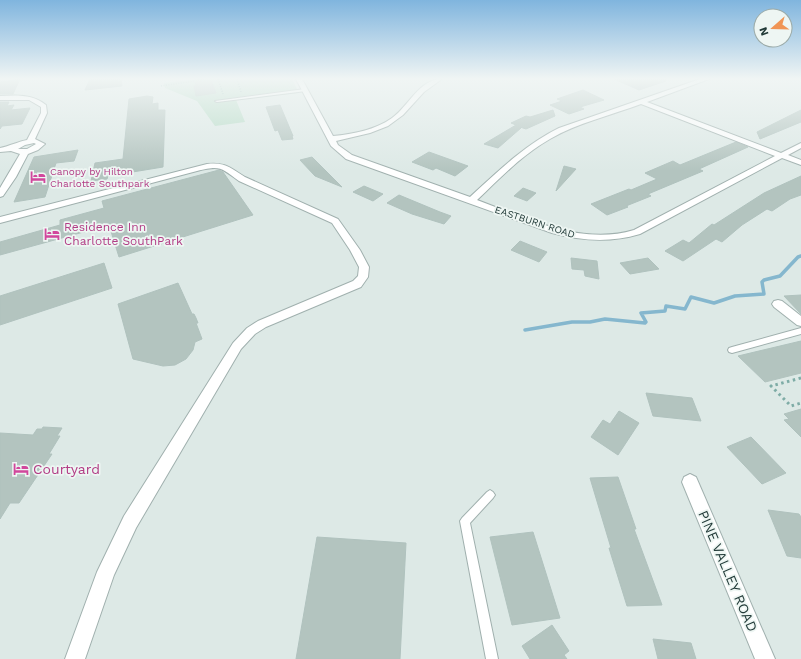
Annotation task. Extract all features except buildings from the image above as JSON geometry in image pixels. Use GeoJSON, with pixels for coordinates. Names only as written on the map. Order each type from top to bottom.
{"type":"FeatureCollection","features":[{"type":"Feature","properties":{"kind":"street"},"geometry":{"type":"LineString","coordinates":[[30,141],[44,113],[44,110]]}},
{"type":"Feature","properties":{"kind":"street","name":"EASTBURN ROAD"},"geometry":{"type":"LineString","coordinates":[[315,110],[331,139],[341,151],[358,161],[556,230],[573,235],[600,238],[620,236],[637,232],[801,145]]}},
{"type":"Feature","properties":{"kind":"street"},"geometry":{"type":"LineString","coordinates":[[331,139],[367,132],[389,123],[405,110]]}},
{"type":"Feature","properties":{"kind":"street"},"geometry":{"type":"LineString","coordinates":[[471,201],[522,153],[542,139],[562,130],[620,110]]}},
{"type":"Feature","properties":{"kind":"street"},"geometry":{"type":"LineString","coordinates":[[662,110],[801,163]]}},
{"type":"Feature","properties":{"kind":"street"},"geometry":{"type":"LineString","coordinates":[[0,150],[14,148],[22,143],[30,141],[38,142],[40,144],[34,149],[25,152],[17,152],[14,148]]}},
{"type":"Feature","properties":{"kind":"street"},"geometry":{"type":"LineString","coordinates":[[0,194],[12,177],[25,152]]}},
{"type":"Feature","properties":{"kind":"street"},"geometry":{"type":"LineString","coordinates":[[0,220],[213,166],[225,168],[242,179],[333,219],[364,267],[363,277],[359,283],[256,327],[237,346],[130,522],[106,572],[75,659]]}},
{"type":"Feature","properties":{"kind":"street"},"geometry":{"type":"LineString","coordinates":[[778,304],[801,322]]}},
{"type":"Feature","properties":{"kind":"street","name":"PINE VALLEY ROAD"},"geometry":{"type":"LineString","coordinates":[[690,482],[765,659]]}},
{"type":"Feature","properties":{"kind":"lane"},"geometry":{"type":"LineString","coordinates":[[732,350],[801,331]]}},
{"type":"Feature","properties":{"kind":"lane"},"geometry":{"type":"LineString","coordinates":[[490,495],[465,521],[492,659]]}},
{"type":"Feature","properties":{"kind":"path"},"geometry":{"type":"LineString","coordinates":[[801,378],[771,386],[791,406],[801,403]]}},
{"type":"Feature","properties":{"kind":"green space"},"geometry":{"type":"Polygon","coordinates":[[[203,110],[240,110],[245,122],[215,126],[203,110]]]}},
{"type":"Feature","properties":{"kind":"waterway"},"geometry":{"type":"LineString","coordinates":[[525,330],[572,322],[590,322],[605,319],[645,323],[646,322],[641,313],[665,311],[666,306],[685,309],[691,297],[714,303],[735,296],[764,294],[762,282],[764,280],[780,276],[798,257],[801,256]]}},
{"type":"Feature","properties":{"kind":"place","name":"Canopy by Hilton Charlotte Southpark"},"geometry":{"type":"Point","coordinates":[38,177]}},
{"type":"Feature","properties":{"kind":"place","name":"Residence Inn Charlotte SouthPark"},"geometry":{"type":"Point","coordinates":[52,234]}},
{"type":"Feature","properties":{"kind":"place","name":"Courtyard"},"geometry":{"type":"Point","coordinates":[21,469]}}]}
